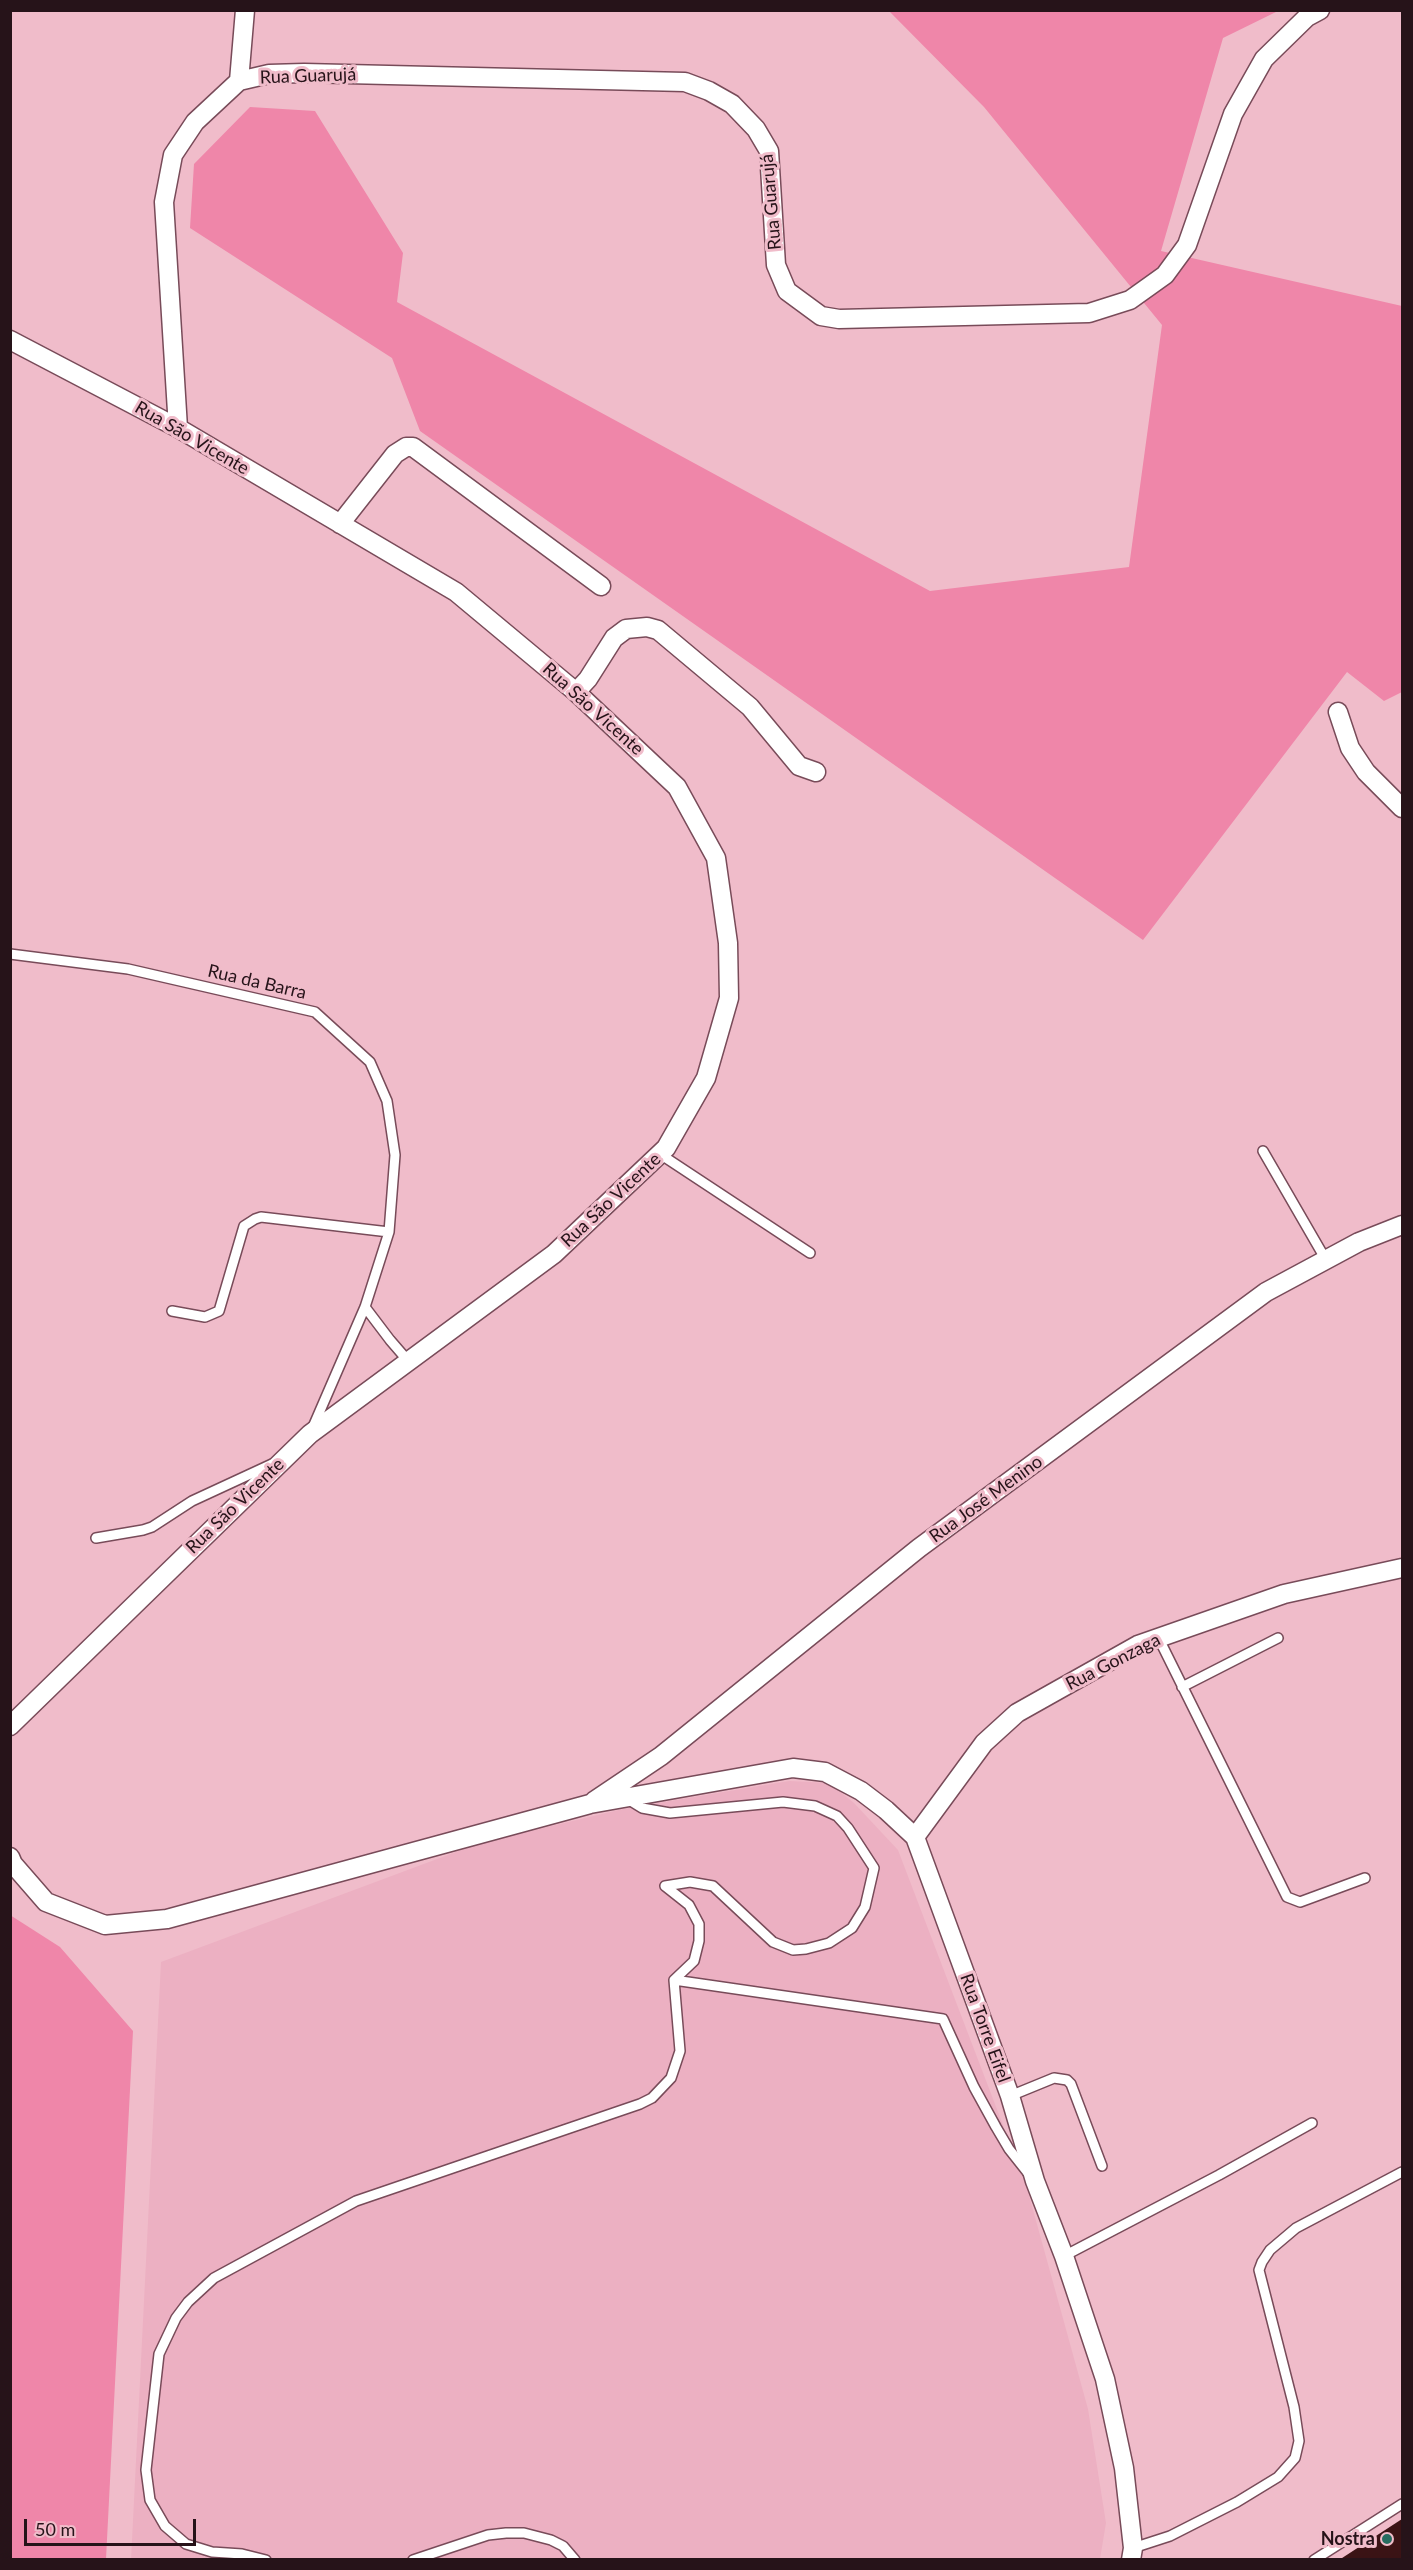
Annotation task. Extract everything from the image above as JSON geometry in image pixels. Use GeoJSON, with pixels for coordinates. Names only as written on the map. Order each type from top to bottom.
{"type":"FeatureCollection","features":[{"type":"Feature","properties":{"kind":"street"},"geometry":{"type":"LineString","coordinates":[[239,81],[245,10]]}},
{"type":"Feature","properties":{"kind":"street","name":"Rua Guarujá"},"geometry":{"type":"LineString","coordinates":[[178,428],[164,202],[173,155],[195,122],[239,81],[269,74],[304,73],[686,82],[709,91],[732,104],[756,129],[769,152],[776,266],[787,291],[821,316],[838,319],[1089,313],[1130,300],[1165,275],[1187,245],[1233,114],[1263,60],[1307,17],[1320,10]]}},
{"type":"Feature","properties":{"kind":"street","name":"Rua São Vicente"},"geometry":{"type":"LineString","coordinates":[[10,340],[178,428],[456,592],[576,692],[677,787],[716,858],[728,943],[729,998],[706,1078],[666,1148],[554,1254],[310,1434],[10,1726]]}},
{"type":"Feature","properties":{"kind":"street"},"geometry":{"type":"LineString","coordinates":[[340,524],[395,454],[406,447],[413,447],[601,586]]}},
{"type":"Feature","properties":{"kind":"street"},"geometry":{"type":"LineString","coordinates":[[576,692],[588,679],[614,638],[626,629],[647,627],[658,630],[750,707],[799,766],[816,772]]}},
{"type":"Feature","properties":{"kind":"street"},"geometry":{"type":"LineString","coordinates":[[1338,712],[1350,748],[1366,772],[1402,808]]}},
{"type":"Feature","properties":{"kind":"street","name":"Rua José Menino"},"geometry":{"type":"LineString","coordinates":[[590,1804],[661,1756],[919,1548],[1266,1292],[1359,1242],[1402,1225]]}},
{"type":"Feature","properties":{"kind":"street","name":"Rua Gonzaga"},"geometry":{"type":"LineString","coordinates":[[915,1837],[984,1743],[1017,1713],[1138,1645],[1284,1594],[1402,1568]]}},
{"type":"Feature","properties":{"kind":"street","name":"Rua Torre Eifel"},"geometry":{"type":"LineString","coordinates":[[590,1804],[793,1768],[825,1772],[861,1791],[915,1837],[1010,2096],[1035,2181],[1064,2256],[1105,2379],[1124,2468],[1132,2554]]}},
{"type":"Feature","properties":{"kind":"street"},"geometry":{"type":"LineString","coordinates":[[10,1857],[12,1864],[46,1902],[105,1925],[168,1919],[590,1804]]}},
{"type":"Feature","properties":{"kind":"lane","name":"Rua da Barra"},"geometry":{"type":"LineString","coordinates":[[10,954],[128,969],[315,1012],[370,1062],[387,1101],[394,1155],[390,1232],[365,1307],[310,1434]]}},
{"type":"Feature","properties":{"kind":"lane"},"geometry":{"type":"LineString","coordinates":[[1263,1151],[1326,1260]]}},
{"type":"Feature","properties":{"kind":"lane"},"geometry":{"type":"LineString","coordinates":[[660,1154],[810,1253]]}},
{"type":"Feature","properties":{"kind":"lane"},"geometry":{"type":"LineString","coordinates":[[172,1311],[205,1317],[219,1311],[244,1226],[255,1218],[390,1232]]}},
{"type":"Feature","properties":{"kind":"lane"},"geometry":{"type":"LineString","coordinates":[[365,1307],[409,1362]]}},
{"type":"Feature","properties":{"kind":"lane"},"geometry":{"type":"LineString","coordinates":[[96,1538],[152,1527],[192,1501],[283,1460]]}},
{"type":"Feature","properties":{"kind":"lane"},"geometry":{"type":"LineString","coordinates":[[1158,1637],[1287,1897],[1300,1902],[1365,1878]]}},
{"type":"Feature","properties":{"kind":"lane"},"geometry":{"type":"LineString","coordinates":[[1182,1687],[1278,1638]]}},
{"type":"Feature","properties":{"kind":"lane"},"geometry":{"type":"LineString","coordinates":[[627,1798],[642,1808],[669,1813],[783,1802],[815,1806],[837,1816],[848,1828],[874,1868],[865,1907],[852,1928],[829,1943],[806,1949],[793,1950],[773,1941],[713,1886],[690,1882],[665,1886],[688,1905],[699,1924],[699,1941],[694,1961],[674,1980]]}},
{"type":"Feature","properties":{"kind":"lane"},"geometry":{"type":"LineString","coordinates":[[674,1980],[943,2019],[974,2087],[996,2127],[1009,2149],[1035,2181]]}},
{"type":"Feature","properties":{"kind":"lane"},"geometry":{"type":"LineString","coordinates":[[266,2559],[242,2554],[212,2552],[186,2544],[165,2526],[150,2500],[146,2470],[159,2354],[176,2318],[188,2302],[214,2278],[356,2201],[652,2098],[671,2078],[680,2051],[674,1980]]}},
{"type":"Feature","properties":{"kind":"lane"},"geometry":{"type":"LineString","coordinates":[[1010,2096],[1054,2078],[1066,2080],[1071,2084],[1102,2166]]}},
{"type":"Feature","properties":{"kind":"lane"},"geometry":{"type":"LineString","coordinates":[[1064,2256],[1219,2175],[1312,2123]]}},
{"type":"Feature","properties":{"kind":"lane"},"geometry":{"type":"LineString","coordinates":[[1132,2554],[1237,2502],[1278,2477],[1295,2458],[1299,2441],[1294,2407],[1259,2270],[1270,2250],[1296,2228],[1402,2172]]}},
{"type":"Feature","properties":{"kind":"lane"},"geometry":{"type":"LineString","coordinates":[[1314,2559],[1402,2504]]}},
{"type":"Feature","properties":{"kind":"lane"},"geometry":{"type":"LineString","coordinates":[[413,2559],[488,2535],[506,2533],[524,2533],[551,2540],[563,2546],[575,2559]]}},
{"type":"Feature","properties":{"kind":"shaded area"},"geometry":{"type":"Polygon","coordinates":[[[889,11],[1278,11],[1223,38],[1161,251],[1402,306],[1402,692],[1384,701],[1347,672],[1143,940],[420,431],[392,358],[190,228],[194,164],[250,107],[315,111],[403,253],[397,302],[930,591],[1129,567],[1162,325],[984,107],[889,11]]]}},
{"type":"Feature","properties":{"kind":"shaded area"},"geometry":{"type":"Polygon","coordinates":[[[789,1781],[829,1783],[854,1803],[898,1850],[1027,2188],[1088,2409],[1106,2523],[1100,2559],[131,2560],[161,1962],[480,1843],[623,1809],[789,1781]]]}},
{"type":"Feature","properties":{"kind":"shaded area"},"geometry":{"type":"Polygon","coordinates":[[[10,1915],[60,1947],[133,2031],[106,2559],[11,2559],[10,1915]]]}},
{"type":"Feature","properties":{"kind":"building","name":"Nostra"},"geometry":{"type":"Polygon","coordinates":[[[1402,2519],[1402,2560],[1339,2560],[1402,2519]]]}},
{"type":"Feature","properties":{"kind":"place","name":"Nostra"},"geometry":{"type":"Point","coordinates":[1387,2539]}}]}
